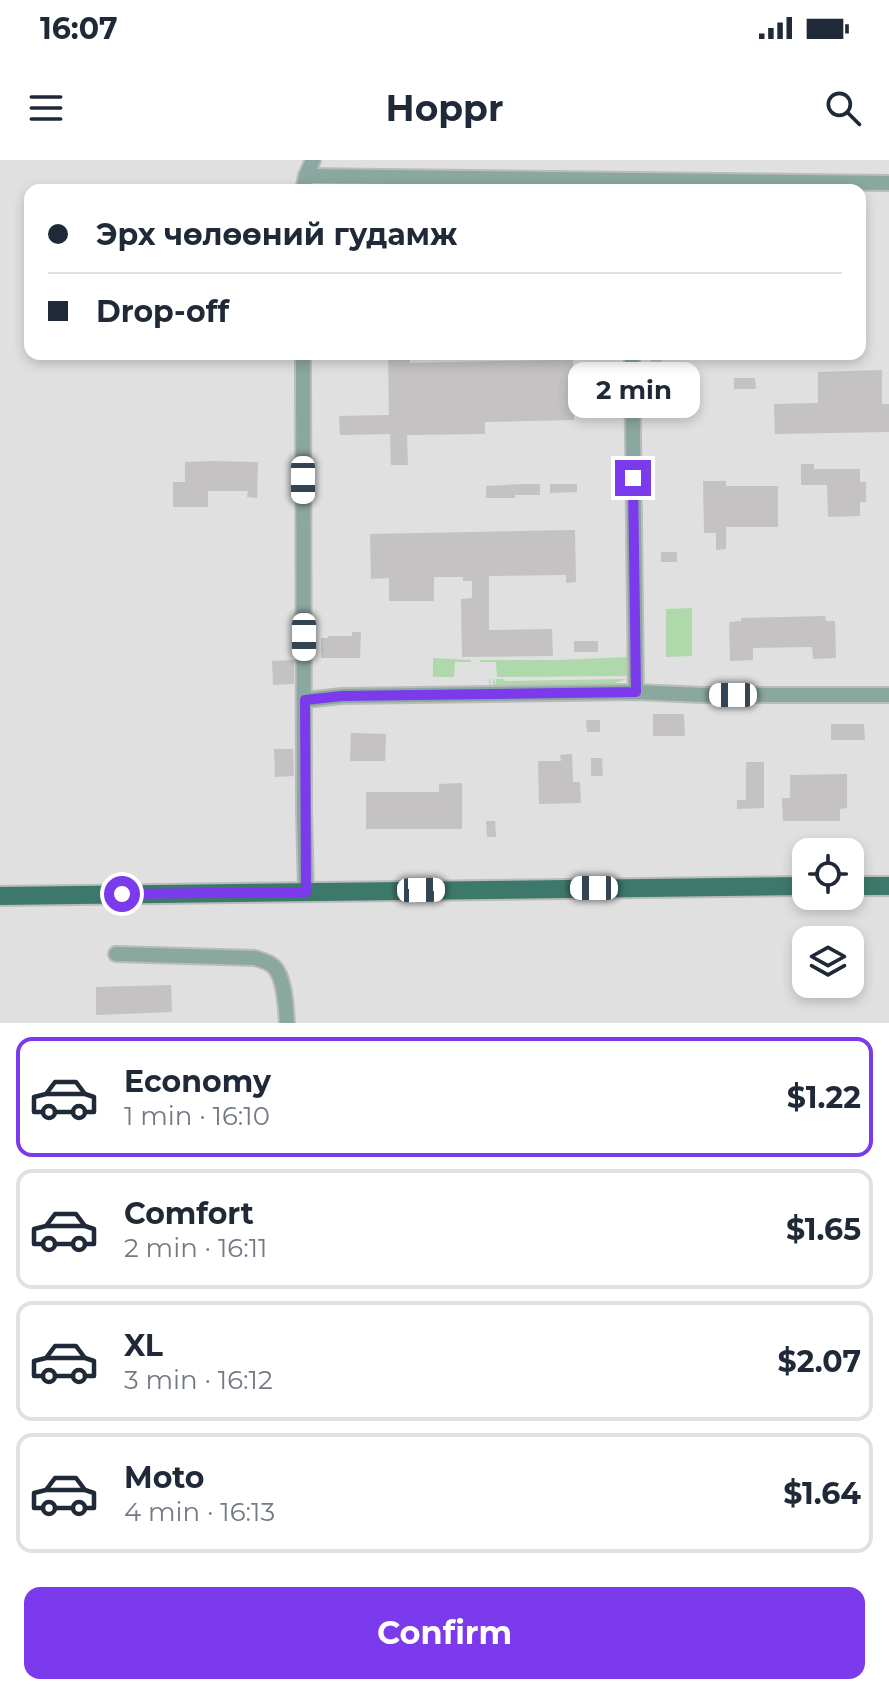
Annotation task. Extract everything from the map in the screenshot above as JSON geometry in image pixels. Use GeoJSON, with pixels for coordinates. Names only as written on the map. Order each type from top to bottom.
{"type":"FeatureCollection","features":[{"type":"Feature","properties":{"kind":"main road"},"geometry":{"type":"LineString","coordinates":[[0,896],[792,886]]}},
{"type":"Feature","properties":{"kind":"main road"},"geometry":{"type":"LineString","coordinates":[[864,886],[889,886]]}},
{"type":"Feature","properties":{"kind":"street"},"geometry":{"type":"LineString","coordinates":[[313,160],[304,183],[889,183]]}},
{"type":"Feature","properties":{"kind":"street"},"geometry":{"type":"LineString","coordinates":[[303,360],[306,892]]}},
{"type":"Feature","properties":{"kind":"street"},"geometry":{"type":"LineString","coordinates":[[632,360],[636,692]]}},
{"type":"Feature","properties":{"kind":"street"},"geometry":{"type":"LineString","coordinates":[[305,700],[342,696],[636,692],[889,695]]}},
{"type":"Feature","properties":{"kind":"street"},"geometry":{"type":"LineString","coordinates":[[116,954],[255,958],[273,966],[278,973],[287,1023]]}},
{"type":"Feature","properties":{"kind":"green space"},"geometry":{"type":"Polygon","coordinates":[[[692,608],[692,656],[666,657],[666,609],[692,608]]]}},
{"type":"Feature","properties":{"kind":"green space"},"geometry":{"type":"Polygon","coordinates":[[[627,657],[627,676],[497,677],[496,662],[480,662],[480,660],[627,657]]]}},
{"type":"Feature","properties":{"kind":"green space"},"geometry":{"type":"Polygon","coordinates":[[[433,658],[471,662],[455,662],[454,677],[433,677],[433,658]]]}},
{"type":"Feature","properties":{"kind":"green space"},"geometry":{"type":"Polygon","coordinates":[[[489,679],[491,686],[494,679],[496,686],[496,679],[627,679],[606,686],[480,688],[489,686],[489,679]]]}},
{"type":"Feature","properties":{"kind":"building"},"geometry":{"type":"Polygon","coordinates":[[[388,360],[410,360],[410,363],[573,360],[574,420],[485,422],[485,434],[407,435],[408,465],[391,465],[390,434],[340,435],[339,416],[389,415],[388,360]]]}},
{"type":"Feature","properties":{"kind":"building"},"geometry":{"type":"Polygon","coordinates":[[[651,360],[662,360],[662,369],[651,369],[651,360]]]}},
{"type":"Feature","properties":{"kind":"building"},"geometry":{"type":"Polygon","coordinates":[[[882,370],[882,404],[889,404],[889,432],[775,434],[774,404],[818,403],[818,372],[882,370]]]}},
{"type":"Feature","properties":{"kind":"building"},"geometry":{"type":"Polygon","coordinates":[[[734,378],[755,378],[756,389],[734,389],[734,378]]]}},
{"type":"Feature","properties":{"kind":"building"},"geometry":{"type":"Polygon","coordinates":[[[185,462],[258,462],[257,498],[247,497],[248,491],[208,491],[208,507],[173,507],[173,482],[185,482],[185,462]]]}},
{"type":"Feature","properties":{"kind":"building"},"geometry":{"type":"Polygon","coordinates":[[[801,464],[814,464],[814,469],[860,469],[860,482],[866,482],[866,502],[860,502],[860,516],[828,517],[827,485],[801,485],[801,464]]]}},
{"type":"Feature","properties":{"kind":"building"},"geometry":{"type":"Polygon","coordinates":[[[703,481],[726,481],[726,486],[778,486],[778,527],[726,527],[726,549],[716,550],[716,533],[704,533],[703,481]]]}},
{"type":"Feature","properties":{"kind":"building"},"geometry":{"type":"Polygon","coordinates":[[[540,484],[540,495],[486,498],[486,486],[540,484]]]}},
{"type":"Feature","properties":{"kind":"building"},"geometry":{"type":"Polygon","coordinates":[[[550,484],[577,484],[577,492],[550,493],[550,484]]]}},
{"type":"Feature","properties":{"kind":"building"},"geometry":{"type":"Polygon","coordinates":[[[575,530],[576,582],[566,583],[566,575],[489,576],[489,630],[552,629],[553,656],[462,657],[461,599],[472,598],[472,581],[463,581],[463,577],[434,577],[434,601],[389,601],[389,578],[371,579],[370,534],[575,530]]]}},
{"type":"Feature","properties":{"kind":"building"},"geometry":{"type":"Polygon","coordinates":[[[661,552],[677,552],[677,562],[661,562],[661,552]]]}},
{"type":"Feature","properties":{"kind":"building"},"geometry":{"type":"Polygon","coordinates":[[[825,616],[826,621],[835,621],[836,658],[813,659],[812,647],[753,648],[753,660],[730,661],[729,622],[741,621],[741,618],[825,616]]]}},
{"type":"Feature","properties":{"kind":"building"},"geometry":{"type":"Polygon","coordinates":[[[352,632],[361,632],[360,658],[321,658],[321,638],[352,636],[352,632]]]}},
{"type":"Feature","properties":{"kind":"building"},"geometry":{"type":"Polygon","coordinates":[[[574,641],[598,641],[598,652],[574,652],[574,641]]]}},
{"type":"Feature","properties":{"kind":"building"},"geometry":{"type":"Polygon","coordinates":[[[294,660],[294,684],[273,685],[272,661],[294,660]]]}},
{"type":"Feature","properties":{"kind":"building"},"geometry":{"type":"Polygon","coordinates":[[[653,714],[684,714],[685,736],[653,736],[653,714]]]}},
{"type":"Feature","properties":{"kind":"building"},"geometry":{"type":"Polygon","coordinates":[[[586,720],[600,720],[600,732],[587,732],[586,720]]]}},
{"type":"Feature","properties":{"kind":"building"},"geometry":{"type":"Polygon","coordinates":[[[831,724],[864,724],[865,740],[831,740],[831,724]]]}},
{"type":"Feature","properties":{"kind":"building"},"geometry":{"type":"Polygon","coordinates":[[[351,733],[386,734],[385,761],[350,761],[351,733]]]}},
{"type":"Feature","properties":{"kind":"building"},"geometry":{"type":"Polygon","coordinates":[[[274,749],[293,749],[294,776],[275,777],[274,749]]]}},
{"type":"Feature","properties":{"kind":"building"},"geometry":{"type":"Polygon","coordinates":[[[572,754],[573,782],[580,782],[581,803],[539,804],[538,761],[561,761],[560,755],[572,754]]]}},
{"type":"Feature","properties":{"kind":"building"},"geometry":{"type":"Polygon","coordinates":[[[591,758],[602,758],[603,776],[591,776],[591,758]]]}},
{"type":"Feature","properties":{"kind":"building"},"geometry":{"type":"Polygon","coordinates":[[[746,762],[764,762],[764,808],[737,809],[737,800],[746,800],[746,762]]]}},
{"type":"Feature","properties":{"kind":"building"},"geometry":{"type":"Polygon","coordinates":[[[847,774],[847,808],[840,809],[840,821],[783,821],[782,798],[790,798],[790,775],[847,774]]]}},
{"type":"Feature","properties":{"kind":"building"},"geometry":{"type":"Polygon","coordinates":[[[462,783],[462,829],[366,829],[366,792],[439,792],[439,784],[462,783]]]}},
{"type":"Feature","properties":{"kind":"building"},"geometry":{"type":"Polygon","coordinates":[[[486,821],[495,821],[496,837],[487,837],[486,821]]]}},
{"type":"Feature","properties":{"kind":"building"},"geometry":{"type":"Polygon","coordinates":[[[171,985],[172,1012],[96,1015],[96,987],[171,985]]]}},
{"type":"Feature","properties":{"kind":"route"},"geometry":{"type":"LineString","coordinates":[[122,894],[306,892],[305,700],[342,696],[636,692],[633,478]]}}]}
